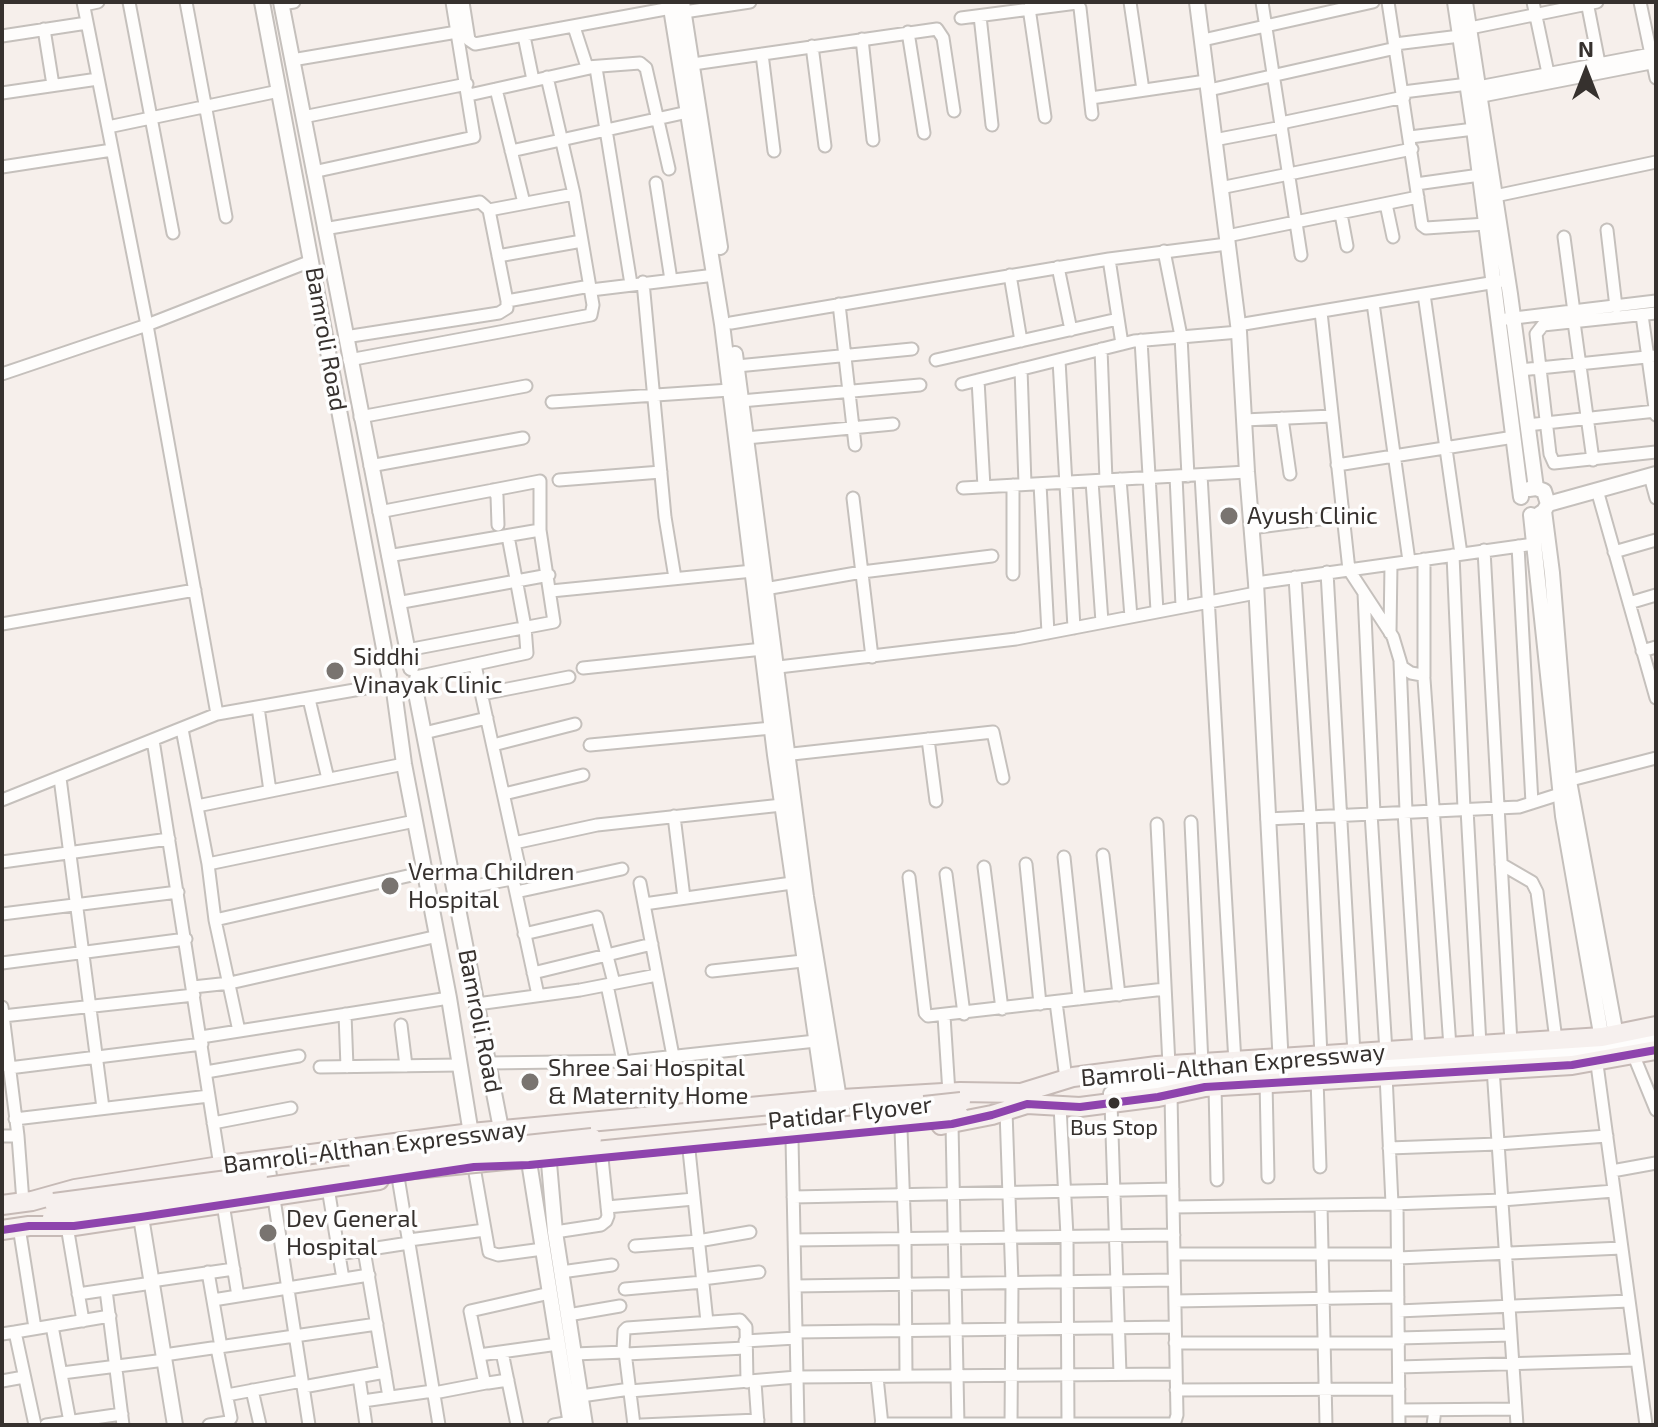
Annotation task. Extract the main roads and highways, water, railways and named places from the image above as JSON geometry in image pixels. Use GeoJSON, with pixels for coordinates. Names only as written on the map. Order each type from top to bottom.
{"type":"FeatureCollection","features":[{"type":"Feature","properties":{"kind":"main road","name":"Bamroli-Althan Expressway"},"geometry":{"type":"LineString","coordinates":[[1278,1073],[1321,1056],[1556,1040],[1612,1047],[1656,1026]]}},
{"type":"Feature","properties":{"kind":"main road","name":"Bamroli-Althan Expressway"},"geometry":{"type":"LineString","coordinates":[[999,1091],[1024,1099],[1066,1079],[1169,1065],[1207,1075],[1235,1062],[1278,1073],[1612,1047],[1656,1039]]}},
{"type":"Feature","properties":{"kind":"main road"},"geometry":{"type":"LineString","coordinates":[[1024,1099],[1036,1094],[1152,1075],[1278,1073],[1317,1079],[1572,1065],[1612,1047],[1656,1050]]}},
{"type":"Feature","properties":{"kind":"main road"},"geometry":{"type":"LineString","coordinates":[[1024,1099],[1080,1107],[1111,1103],[1171,1094],[1207,1075]]}},
{"type":"Feature","properties":{"kind":"main road","name":"Patidar Flyover"},"geometry":{"type":"LineString","coordinates":[[956,1109],[999,1091]]}},
{"type":"Feature","properties":{"kind":"main road","name":"Patidar Flyover"},"geometry":{"type":"LineString","coordinates":[[17,1228],[58,1216],[420,1154],[956,1109],[999,1113],[1024,1099]]}},
{"type":"Feature","properties":{"kind":"main road","name":"Bamroli-Althan Expressway"},"geometry":{"type":"LineString","coordinates":[[2,1205],[28,1202],[75,1189],[220,1166],[471,1133],[832,1100],[956,1109]]}},
{"type":"Feature","properties":{"kind":"main road","name":"Bamroli-Althan Expressway"},"geometry":{"type":"LineString","coordinates":[[58,1216],[141,1217],[474,1167],[529,1165],[901,1129],[956,1109]]}},
{"type":"Feature","properties":{"kind":"main road","name":"Patidar Flyover"},"geometry":{"type":"LineString","coordinates":[[28,1202],[58,1216]]}},
{"type":"Feature","properties":{"kind":"place","name":"Ayush Clinic"},"geometry":{"type":"Point","coordinates":[1229,516]}},
{"type":"Feature","properties":{"kind":"place","name":"Siddhi Vinayak Clinic"},"geometry":{"type":"Point","coordinates":[335,671]}},
{"type":"Feature","properties":{"kind":"place","name":"Verma Children Hospital"},"geometry":{"type":"Point","coordinates":[390,886]}},
{"type":"Feature","properties":{"kind":"place","name":"Shree Sai Hospital & Maternity Home"},"geometry":{"type":"Point","coordinates":[530,1082]}},
{"type":"Feature","properties":{"kind":"place","name":"Bus Stop"},"geometry":{"type":"Point","coordinates":[1114,1103]}},
{"type":"Feature","properties":{"kind":"place","name":"Dev General Hospital"},"geometry":{"type":"Point","coordinates":[268,1233]}}]}
